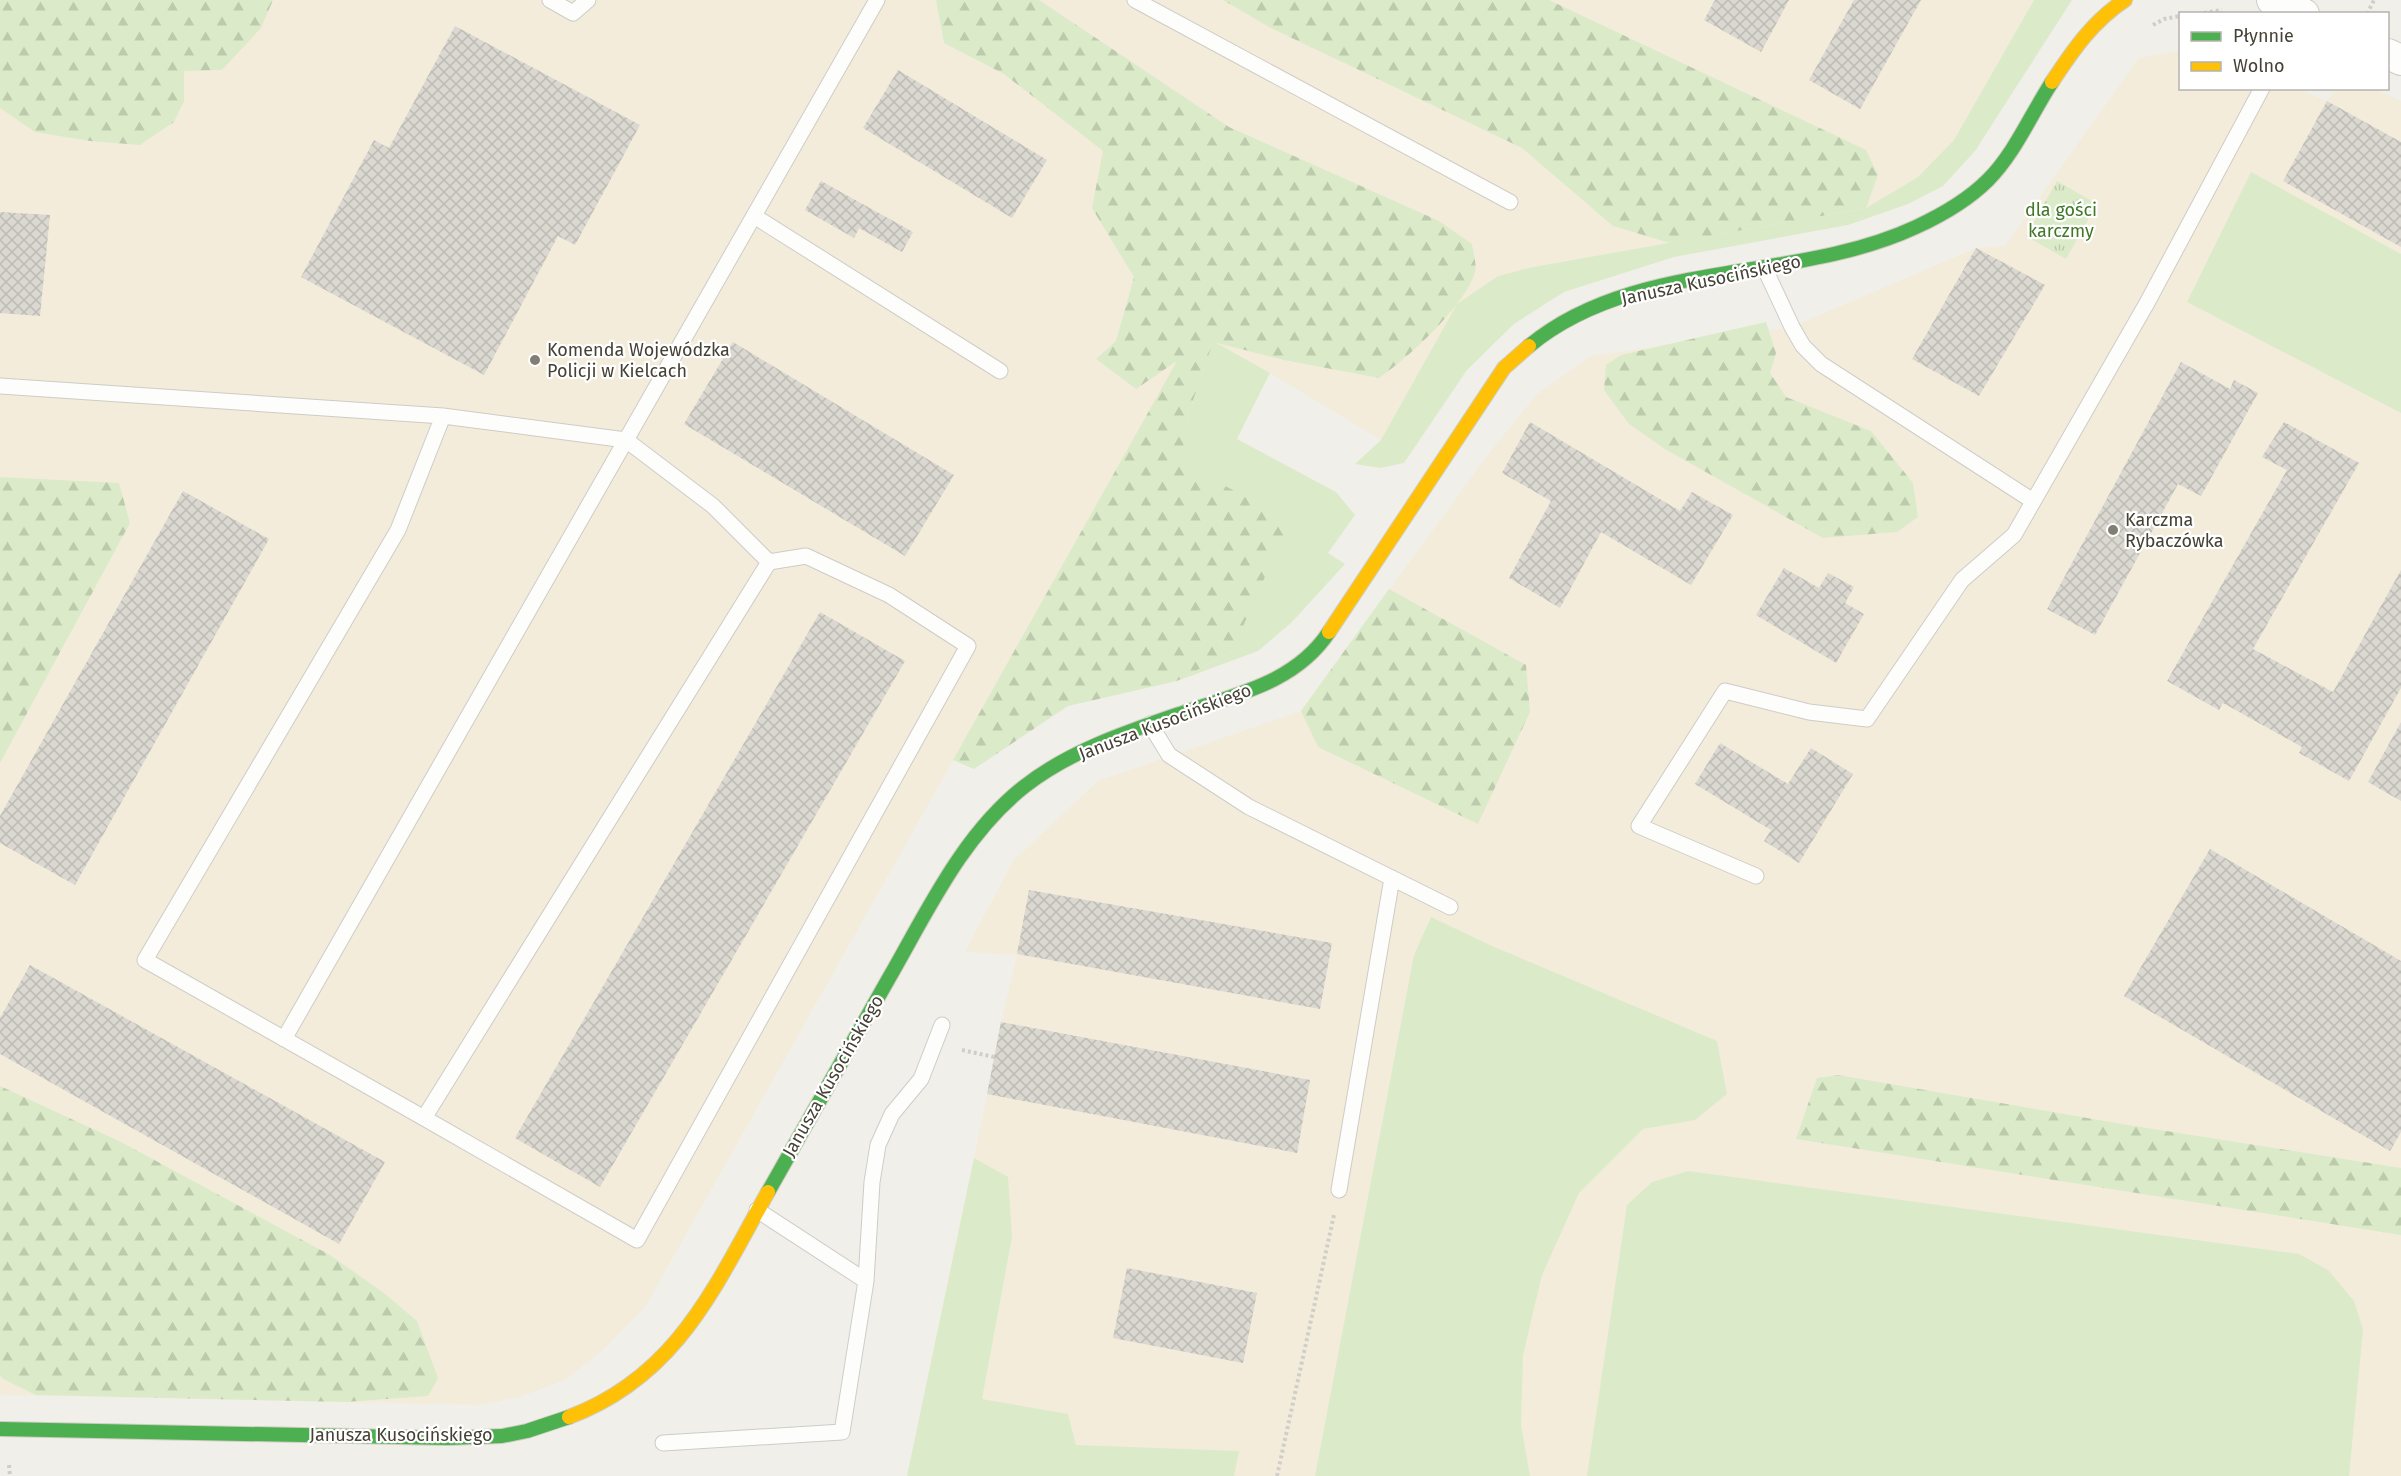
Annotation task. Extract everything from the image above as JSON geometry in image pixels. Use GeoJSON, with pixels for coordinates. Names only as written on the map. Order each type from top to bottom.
{"type":"FeatureCollection","features":[{"type":"Feature","properties":{"kind":"street","name":"Janusza Kusocińskiego"},"geometry":{"type":"LineString","coordinates":[[0,1429],[447,1438],[500,1436],[539,1428],[603,1403],[675,1344],[700,1312],[940,888],[999,810],[1037,777],[1068,760],[1150,724],[1282,676],[1305,659],[1326,636],[1504,368],[1530,344],[1568,319],[1616,299],[1666,286],[1765,269],[1872,245],[1910,231],[1958,204],[1989,179],[1999,166],[2077,46],[2096,21],[2125,0]]}},
{"type":"Feature","properties":{"kind":"street"},"geometry":{"type":"LineString","coordinates":[[2272,0],[2301,12]]}},
{"type":"Feature","properties":{"kind":"lane"},"geometry":{"type":"LineString","coordinates":[[550,0],[573,13],[588,0]]}},
{"type":"Feature","properties":{"kind":"lane"},"geometry":{"type":"LineString","coordinates":[[284,1039],[877,0]]}},
{"type":"Feature","properties":{"kind":"lane"},"geometry":{"type":"LineString","coordinates":[[1135,0],[1510,202]]}},
{"type":"Feature","properties":{"kind":"lane"},"geometry":{"type":"LineString","coordinates":[[1756,876],[1639,826],[1725,691],[1809,712],[1867,719],[1962,580],[2014,535],[2147,303],[2261,90]]}},
{"type":"Feature","properties":{"kind":"lane"},"geometry":{"type":"LineString","coordinates":[[754,216],[1000,371]]}},
{"type":"Feature","properties":{"kind":"lane"},"geometry":{"type":"LineString","coordinates":[[1765,269],[1803,346],[1821,364],[2033,501]]}},
{"type":"Feature","properties":{"kind":"lane"},"geometry":{"type":"LineString","coordinates":[[0,386],[443,416],[626,440],[713,506],[769,562]]}},
{"type":"Feature","properties":{"kind":"lane"},"geometry":{"type":"LineString","coordinates":[[424,1118],[769,562],[806,556],[890,595],[968,646],[637,1240],[145,960],[398,530],[443,416]]}},
{"type":"Feature","properties":{"kind":"lane"},"geometry":{"type":"LineString","coordinates":[[1150,724],[1169,755],[1249,807],[1450,907]]}},
{"type":"Feature","properties":{"kind":"lane"},"geometry":{"type":"LineString","coordinates":[[1339,1190],[1392,878]]}},
{"type":"Feature","properties":{"kind":"lane"},"geometry":{"type":"LineString","coordinates":[[663,1443],[842,1432],[866,1281],[872,1182],[878,1145],[892,1114],[921,1079],[942,1025]]}},
{"type":"Feature","properties":{"kind":"lane"},"geometry":{"type":"LineString","coordinates":[[757,1210],[866,1281]]}},
{"type":"Feature","properties":{"kind":"path"},"geometry":{"type":"LineString","coordinates":[[2210,12],[2223,10]]}},
{"type":"Feature","properties":{"kind":"path"},"geometry":{"type":"LineString","coordinates":[[1277,1476],[1339,1190]]}},
{"type":"Feature","properties":{"kind":"shaded area"},"geometry":{"type":"Polygon","coordinates":[[[0,0],[2034,0],[1954,140],[1918,177],[1866,208],[1533,267],[1498,276],[1457,305],[1381,440],[1195,331],[645,1307],[604,1349],[565,1380],[522,1396],[479,1405],[0,1395],[0,0]]]}},
{"type":"Feature","properties":{"kind":"shaded area"},"geometry":{"type":"Polygon","coordinates":[[[2179,50],[2179,90],[2300,90],[2327,101],[2335,90],[2377,90],[2401,101],[2401,1476],[907,1476],[1001,1022],[1017,955],[965,952],[1013,861],[1098,781],[1301,711],[1487,456],[1536,395],[1591,356],[1792,327],[1976,248],[2005,246],[2139,58],[2179,50]]]}},
{"type":"Feature","properties":{"kind":"green space"},"geometry":{"type":"Polygon","coordinates":[[[0,0],[273,0],[261,28],[222,70],[184,71],[184,101],[174,122],[140,145],[90,141],[35,132],[0,108],[0,0]]]}},
{"type":"Feature","properties":{"kind":"green space"},"geometry":{"type":"Polygon","coordinates":[[[936,0],[1039,0],[1229,127],[1439,221],[1472,244],[1476,265],[1469,285],[1448,315],[1405,358],[1379,378],[1284,360],[1213,342],[1188,415],[1181,462],[1290,521],[1232,651],[1177,681],[1068,706],[974,769],[953,760],[1177,361],[1136,389],[1096,359],[1116,341],[1134,277],[1092,208],[1103,151],[1004,74],[944,43],[936,0]]]}},
{"type":"Feature","properties":{"kind":"green space"},"geometry":{"type":"Polygon","coordinates":[[[1223,0],[1549,0],[1866,150],[1878,175],[1866,208],[1670,243],[1613,226],[1522,148],[1269,27],[1223,0]]]}},
{"type":"Feature","properties":{"kind":"green space"},"geometry":{"type":"Polygon","coordinates":[[[2034,0],[2072,0],[1975,151],[1943,186],[1908,204],[1848,225],[1674,257],[1564,292],[1514,324],[1467,370],[1404,463],[1380,468],[1355,464],[1381,440],[1457,304],[1498,276],[1533,267],[1866,208],[1918,177],[1954,140],[2034,0]]]}},
{"type":"Feature","properties":{"kind":"green space"},"geometry":{"type":"Polygon","coordinates":[[[2251,172],[2401,254],[2401,413],[2187,302],[2251,172]]]}},
{"type":"Feature","properties":{"kind":"green space","name":"dla gości karczmy"},"geometry":{"type":"Polygon","coordinates":[[[2057,181],[2097,204],[2066,259],[2026,236],[2057,181]]]}},
{"type":"Feature","properties":{"kind":"green space"},"geometry":{"type":"Polygon","coordinates":[[[1766,322],[1776,353],[1770,373],[1786,397],[1871,431],[1913,483],[1918,517],[1897,532],[1823,538],[1665,449],[1629,424],[1604,390],[1606,365],[1621,355],[1766,322]]]}},
{"type":"Feature","properties":{"kind":"green space"},"geometry":{"type":"Polygon","coordinates":[[[1213,341],[1270,373],[1237,439],[1336,492],[1355,515],[1328,553],[1345,564],[1292,622],[1258,651],[1177,681],[1232,651],[1180,462],[1188,415],[1213,341]]]}},
{"type":"Feature","properties":{"kind":"green space"},"geometry":{"type":"Polygon","coordinates":[[[0,477],[119,483],[130,523],[0,763],[0,477]]]}},
{"type":"Feature","properties":{"kind":"green space"},"geometry":{"type":"Polygon","coordinates":[[[1389,589],[1526,665],[1530,712],[1478,824],[1318,747],[1301,711],[1389,589]]]}},
{"type":"Feature","properties":{"kind":"green space"},"geometry":{"type":"Polygon","coordinates":[[[1431,917],[1492,946],[1717,1041],[1727,1094],[1695,1120],[1643,1129],[1579,1193],[1542,1275],[1523,1355],[1521,1425],[1530,1476],[1315,1476],[1414,955],[1431,917]]]}},
{"type":"Feature","properties":{"kind":"green space"},"geometry":{"type":"Polygon","coordinates":[[[1838,1075],[2122,1124],[2401,1168],[2401,1235],[1796,1139],[1817,1078],[1838,1075]]]}},
{"type":"Feature","properties":{"kind":"green space"},"geometry":{"type":"Polygon","coordinates":[[[0,1086],[121,1142],[330,1255],[384,1293],[417,1321],[438,1378],[428,1396],[346,1402],[36,1395],[3,1379],[0,1375],[0,1086]]]}},
{"type":"Feature","properties":{"kind":"green space"},"geometry":{"type":"Polygon","coordinates":[[[974,1158],[1008,1177],[1012,1237],[982,1399],[1068,1414],[1076,1445],[1239,1451],[1234,1476],[907,1476],[974,1158]]]}},
{"type":"Feature","properties":{"kind":"green space"},"geometry":{"type":"Polygon","coordinates":[[[1688,1171],[2299,1254],[2328,1270],[2354,1301],[2363,1329],[2349,1476],[1587,1476],[1627,1205],[1652,1182],[1688,1171]]]}},
{"type":"Feature","properties":{"kind":"building"},"geometry":{"type":"Polygon","coordinates":[[[1715,0],[1789,0],[1761,52],[1704,20],[1715,0]]]}},
{"type":"Feature","properties":{"kind":"building"},"geometry":{"type":"Polygon","coordinates":[[[1854,0],[1921,0],[1860,109],[1809,80],[1854,0]]]}},
{"type":"Feature","properties":{"kind":"building"},"geometry":{"type":"Polygon","coordinates":[[[455,26],[640,125],[575,245],[558,236],[484,375],[301,277],[374,140],[389,148],[455,26]]]}},
{"type":"Feature","properties":{"kind":"building"},"geometry":{"type":"Polygon","coordinates":[[[898,70],[1047,160],[1012,218],[863,128],[898,70]]]}},
{"type":"Feature","properties":{"kind":"building"},"geometry":{"type":"Polygon","coordinates":[[[2327,101],[2401,142],[2401,247],[2283,181],[2327,101]]]}},
{"type":"Feature","properties":{"kind":"building"},"geometry":{"type":"Polygon","coordinates":[[[821,181],[913,232],[902,252],[859,228],[854,238],[805,210],[821,181]]]}},
{"type":"Feature","properties":{"kind":"building"},"geometry":{"type":"Polygon","coordinates":[[[0,212],[50,215],[40,316],[0,313],[0,212]]]}},
{"type":"Feature","properties":{"kind":"building"},"geometry":{"type":"Polygon","coordinates":[[[1976,248],[2045,285],[1979,396],[1912,359],[1976,248]]]}},
{"type":"Feature","properties":{"kind":"building"},"geometry":{"type":"Polygon","coordinates":[[[733,342],[954,475],[905,556],[684,424],[733,342]]]}},
{"type":"Feature","properties":{"kind":"building"},"geometry":{"type":"Polygon","coordinates":[[[2181,362],[2230,389],[2234,380],[2258,393],[2201,496],[2178,484],[2095,635],[2047,609],[2181,362]]]}},
{"type":"Feature","properties":{"kind":"building"},"geometry":{"type":"Polygon","coordinates":[[[1530,422],[1680,511],[1692,492],[1733,515],[1691,585],[1601,532],[1560,608],[1509,578],[1551,501],[1502,473],[1530,422]]]}},
{"type":"Feature","properties":{"kind":"building"},"geometry":{"type":"Polygon","coordinates":[[[2284,422],[2359,463],[2253,649],[2333,692],[2401,570],[2401,688],[2349,781],[2299,753],[2302,747],[2223,703],[2219,710],[2167,681],[2287,470],[2262,457],[2284,422]]]}},
{"type":"Feature","properties":{"kind":"building"},"geometry":{"type":"Polygon","coordinates":[[[183,491],[269,539],[75,885],[0,843],[0,816],[183,491]]]}},
{"type":"Feature","properties":{"kind":"building"},"geometry":{"type":"Polygon","coordinates":[[[1784,568],[1819,588],[1828,573],[1854,587],[1845,603],[1864,614],[1836,663],[1756,615],[1784,568]]]}},
{"type":"Feature","properties":{"kind":"building"},"geometry":{"type":"Polygon","coordinates":[[[820,612],[905,661],[600,1187],[515,1138],[820,612]]]}},
{"type":"Feature","properties":{"kind":"building"},"geometry":{"type":"Polygon","coordinates":[[[2401,722],[2401,801],[2368,782],[2401,722]]]}},
{"type":"Feature","properties":{"kind":"building"},"geometry":{"type":"Polygon","coordinates":[[[1720,743],[1788,784],[1811,748],[1853,774],[1799,863],[1764,841],[1771,830],[1695,784],[1720,743]]]}},
{"type":"Feature","properties":{"kind":"building"},"geometry":{"type":"Polygon","coordinates":[[[2210,849],[2401,961],[2401,1132],[2390,1151],[2124,996],[2210,849]]]}},
{"type":"Feature","properties":{"kind":"building"},"geometry":{"type":"Polygon","coordinates":[[[1029,890],[1332,943],[1320,1009],[1017,954],[1029,890]]]}},
{"type":"Feature","properties":{"kind":"building"},"geometry":{"type":"Polygon","coordinates":[[[30,965],[385,1162],[339,1244],[0,1054],[0,1018],[30,965]]]}},
{"type":"Feature","properties":{"kind":"building"},"geometry":{"type":"Polygon","coordinates":[[[1001,1022],[1310,1080],[1297,1153],[987,1094],[1001,1022]]]}},
{"type":"Feature","properties":{"kind":"building"},"geometry":{"type":"Polygon","coordinates":[[[1127,1268],[1257,1293],[1243,1363],[1113,1338],[1127,1268]]]}},
{"type":"Feature","properties":{"kind":"traffic: fast"},"geometry":{"type":"LineString","coordinates":[[1529,346],[1571,318],[1617,298],[1666,285],[1819,257],[1869,245],[1926,222],[1963,201],[1980,188],[1998,169],[2015,146],[2052,82]]}},
{"type":"Feature","properties":{"kind":"traffic: fast"},"geometry":{"type":"LineString","coordinates":[[768,1192],[932,901],[965,850],[1003,805],[1043,773],[1081,752],[1143,727],[1245,692],[1283,675],[1316,649],[1329,632]]}},
{"type":"Feature","properties":{"kind":"traffic: fast"},"geometry":{"type":"LineString","coordinates":[[0,1429],[447,1438],[502,1436],[527,1431],[569,1417]]}},
{"type":"Feature","properties":{"kind":"traffic: slow"},"geometry":{"type":"LineString","coordinates":[[2052,82],[2093,27],[2125,0]]}},
{"type":"Feature","properties":{"kind":"traffic: slow"},"geometry":{"type":"LineString","coordinates":[[1329,632],[1504,368],[1529,346]]}},
{"type":"Feature","properties":{"kind":"traffic: slow"},"geometry":{"type":"LineString","coordinates":[[569,1417],[607,1399],[639,1378],[666,1353],[690,1324],[710,1294],[768,1192]]}},
{"type":"Feature","properties":{"kind":"place","name":"Komenda Wojewódzka Policji w Kielcach"},"geometry":{"type":"Point","coordinates":[535,360]}},
{"type":"Feature","properties":{"kind":"place","name":"Karczma Rybaczówka"},"geometry":{"type":"Point","coordinates":[2113,530]}}]}
